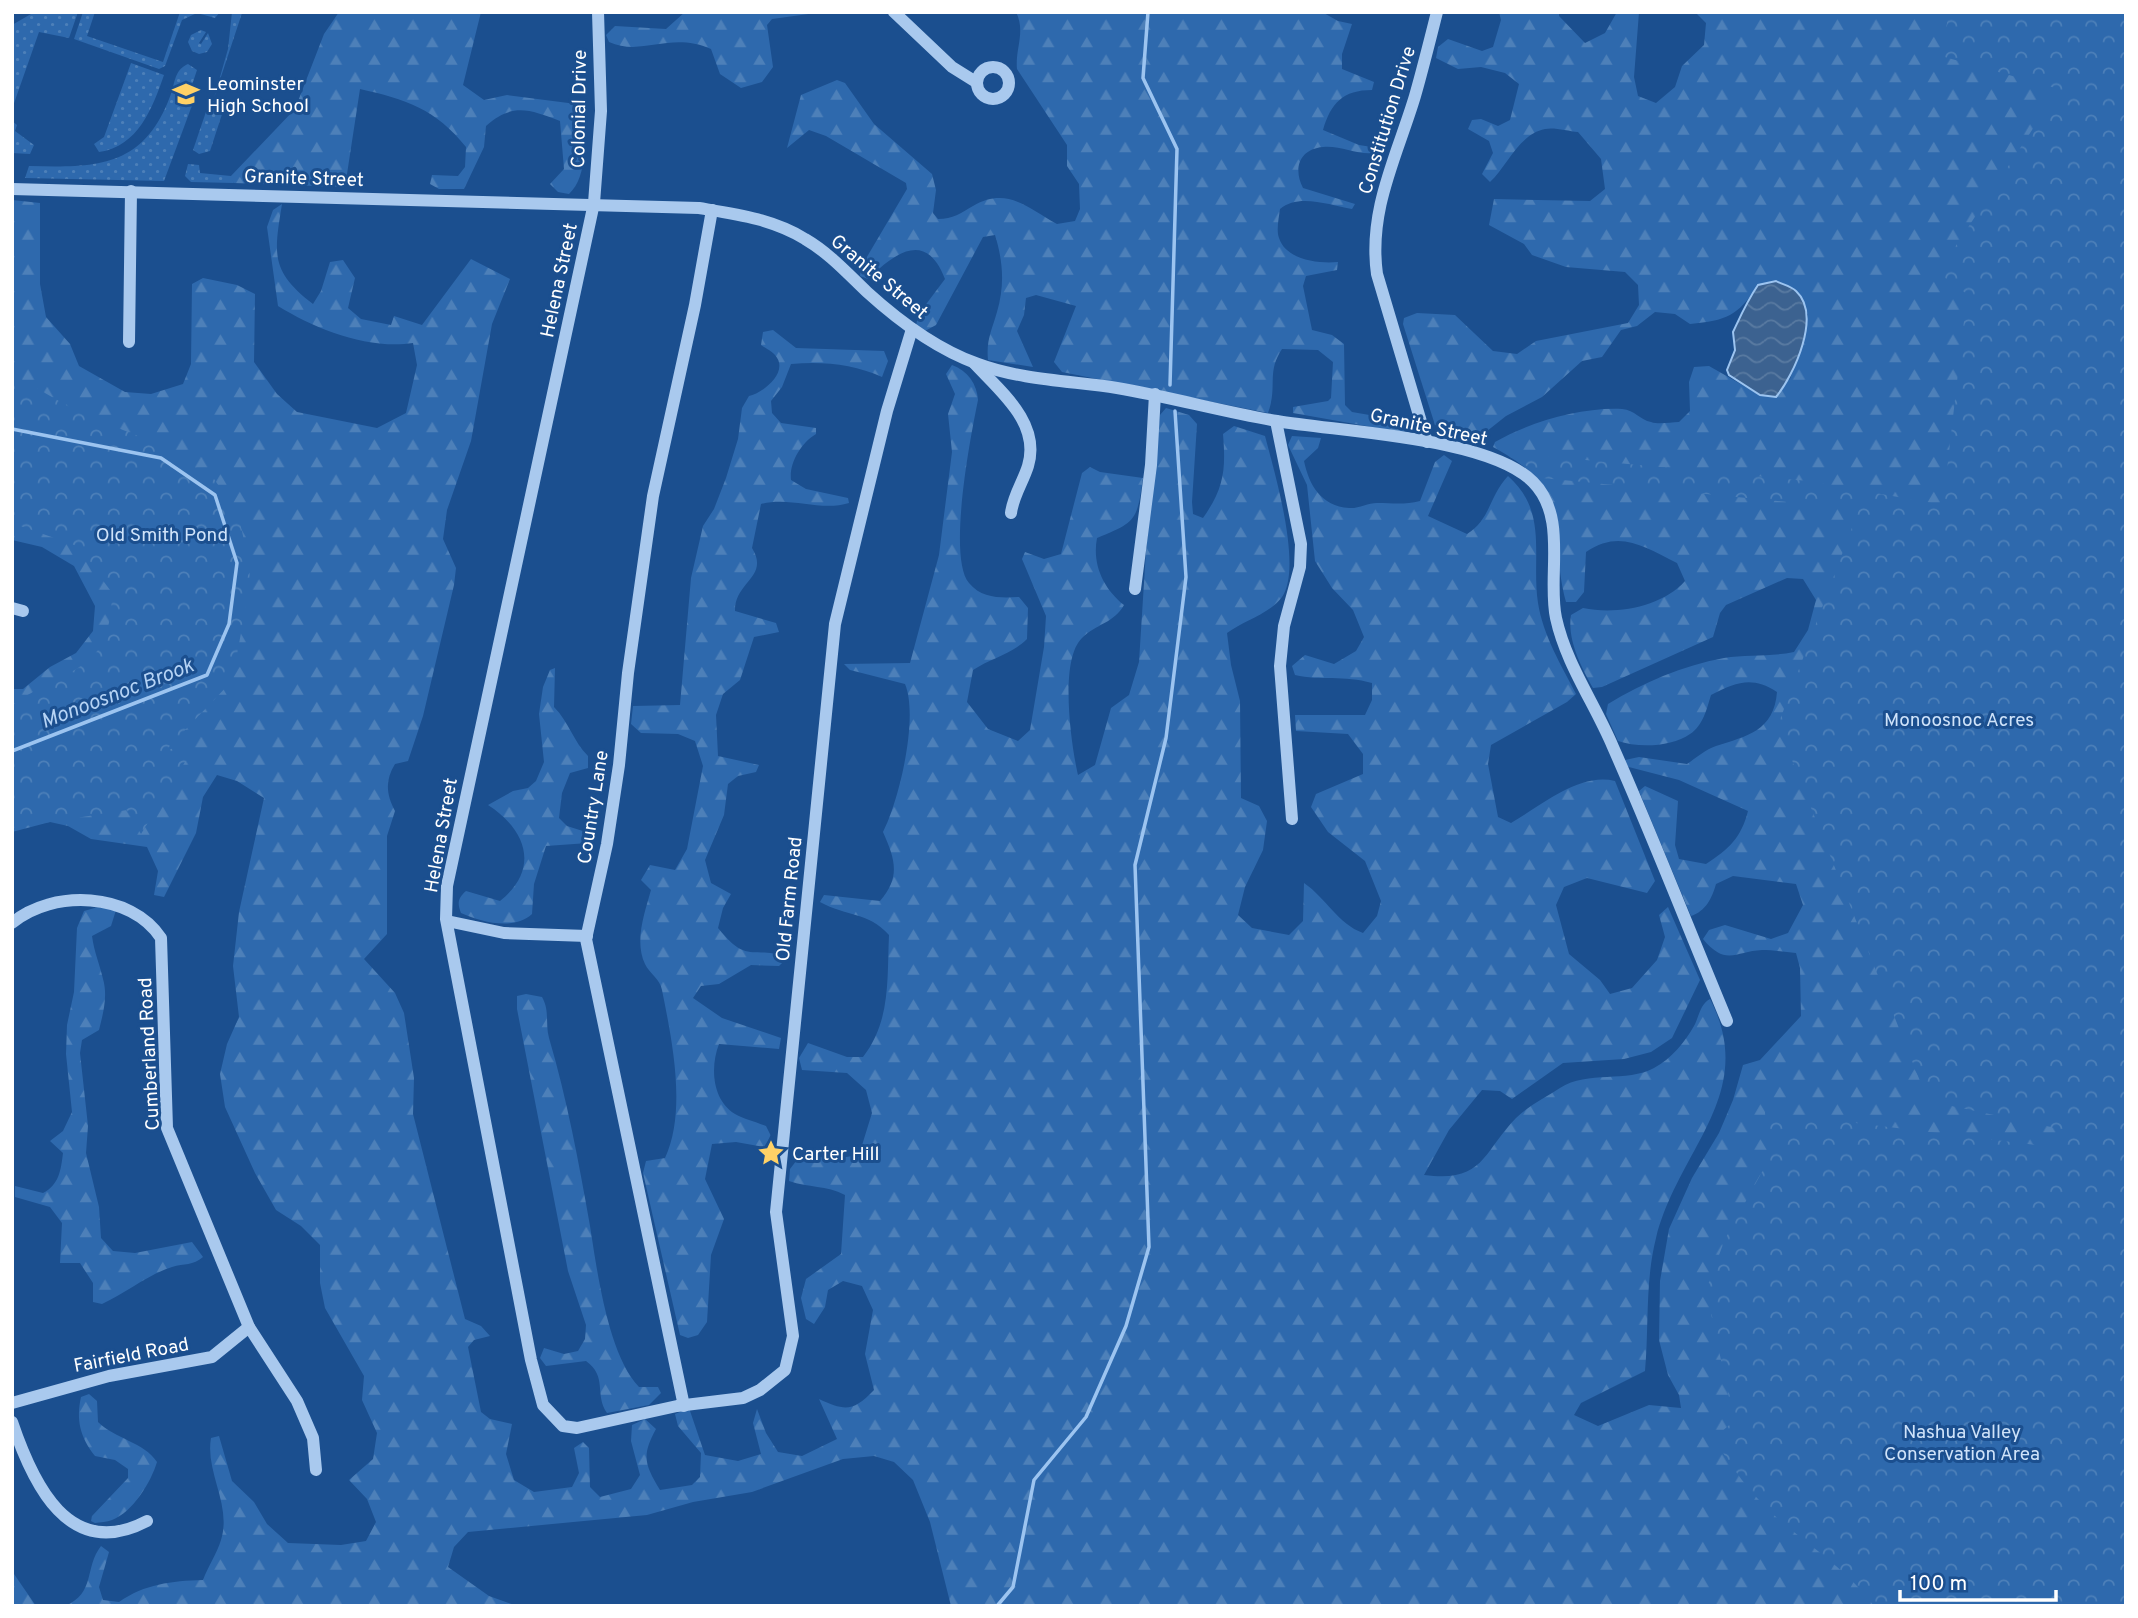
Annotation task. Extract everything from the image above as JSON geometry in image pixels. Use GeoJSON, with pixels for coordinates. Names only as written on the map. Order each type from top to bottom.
{"type":"FeatureCollection","features":[{"type":"Feature","properties":{"kind":"street","name":"Colonial Drive"},"geometry":{"type":"LineString","coordinates":[[593,206],[601,111],[598,12]]}},
{"type":"Feature","properties":{"kind":"street"},"geometry":{"type":"LineString","coordinates":[[894,12],[952,67],[976,82]]}},
{"type":"Feature","properties":{"kind":"street","name":"Constitution Drive"},"geometry":{"type":"LineString","coordinates":[[1427,442],[1377,274],[1374,250],[1378,212],[1389,168],[1415,96],[1437,12]]}},
{"type":"Feature","properties":{"kind":"street","name":"Granite Street"},"geometry":{"type":"LineString","coordinates":[[12,189],[712,210],[774,224],[805,239],[912,329],[971,361],[1015,373],[1155,394],[1276,421],[1427,442],[1510,464],[1536,484],[1553,522],[1555,616],[1584,688],[1613,745],[1727,1021]]}},
{"type":"Feature","properties":{"kind":"street"},"geometry":{"type":"LineString","coordinates":[[129,342],[131,191]]}},
{"type":"Feature","properties":{"kind":"street","name":"Helena Street"},"geometry":{"type":"LineString","coordinates":[[593,206],[498,659],[464,802],[447,886],[447,921],[531,1360],[543,1405],[563,1426],[576,1427],[684,1406]]}},
{"type":"Feature","properties":{"kind":"street","name":"Country Lane"},"geometry":{"type":"LineString","coordinates":[[684,1406],[650,1254],[587,936],[619,765],[653,496],[695,305],[712,210]]}},
{"type":"Feature","properties":{"kind":"street","name":"Old Farm Road"},"geometry":{"type":"LineString","coordinates":[[684,1406],[743,1398],[760,1390],[785,1370],[789,1355],[793,1336],[776,1212],[835,624],[887,411],[912,329]]}},
{"type":"Feature","properties":{"kind":"street"},"geometry":{"type":"LineString","coordinates":[[971,361],[1009,399],[1023,420],[1031,439],[1029,464],[1011,513]]}},
{"type":"Feature","properties":{"kind":"street"},"geometry":{"type":"LineString","coordinates":[[1135,589],[1151,465],[1155,394]]}},
{"type":"Feature","properties":{"kind":"street"},"geometry":{"type":"LineString","coordinates":[[1276,421],[1301,544],[1300,567],[1284,626],[1280,666],[1292,819]]}},
{"type":"Feature","properties":{"kind":"street","name":"Cumberland Road"},"geometry":{"type":"LineString","coordinates":[[12,923],[33,909],[87,900],[135,912],[151,923],[161,938],[167,1128],[249,1327],[297,1401],[313,1438],[316,1470]]}},
{"type":"Feature","properties":{"kind":"street"},"geometry":{"type":"LineString","coordinates":[[447,921],[503,933],[587,936]]}},
{"type":"Feature","properties":{"kind":"street","name":"Fairfield Road"},"geometry":{"type":"LineString","coordinates":[[12,1403],[109,1376],[212,1357],[249,1327]]}},
{"type":"Feature","properties":{"kind":"street"},"geometry":{"type":"LineString","coordinates":[[12,1422],[39,1485],[62,1518],[86,1529],[113,1532],[147,1521]]}},
{"type":"Feature","properties":{"kind":"green space"},"geometry":{"type":"Polygon","coordinates":[[[78,12],[69,38],[39,32],[12,109],[12,25],[31,14],[78,12]]]}},
{"type":"Feature","properties":{"kind":"green space"},"geometry":{"type":"Polygon","coordinates":[[[83,12],[95,12],[87,36],[163,62],[180,12],[220,12],[215,18],[197,13],[182,20],[165,66],[159,69],[74,39],[83,12]]]}},
{"type":"Feature","properties":{"kind":"green space"},"geometry":{"type":"Polygon","coordinates":[[[232,12],[242,13],[214,98],[228,49],[232,12]]]}},
{"type":"Feature","properties":{"kind":"green space"},"geometry":{"type":"Polygon","coordinates":[[[339,12],[481,12],[463,85],[484,100],[507,95],[576,104],[586,109],[583,166],[580,177],[569,194],[558,192],[550,184],[564,169],[560,121],[522,110],[496,118],[486,126],[484,147],[464,189],[439,189],[430,184],[432,175],[458,176],[465,167],[466,147],[443,123],[419,108],[360,89],[345,187],[234,183],[230,177],[295,109],[324,34],[339,12]]]}},
{"type":"Feature","properties":{"kind":"green space"},"geometry":{"type":"Polygon","coordinates":[[[685,12],[823,12],[772,19],[767,25],[773,67],[762,82],[741,88],[720,74],[711,49],[682,42],[621,46],[609,42],[606,35],[615,26],[666,29],[685,12]]]}},
{"type":"Feature","properties":{"kind":"green space"},"geometry":{"type":"Polygon","coordinates":[[[1016,12],[1322,12],[1338,21],[1352,24],[1342,54],[1342,69],[1374,82],[1372,90],[1353,92],[1340,100],[1330,112],[1323,130],[1359,145],[1378,148],[1379,152],[1365,153],[1323,147],[1303,156],[1299,174],[1303,188],[1355,204],[1352,209],[1305,201],[1287,204],[1280,209],[1278,235],[1288,251],[1296,256],[1313,261],[1338,262],[1337,270],[1306,276],[1303,286],[1312,330],[1332,335],[1344,344],[1345,405],[1352,412],[1410,422],[1409,430],[1400,432],[1293,413],[1293,407],[1328,401],[1331,398],[1333,362],[1318,350],[1282,349],[1274,365],[1268,413],[1062,372],[1054,362],[1076,306],[1036,295],[1026,298],[1024,315],[1017,331],[1033,367],[988,360],[989,341],[1000,302],[1002,283],[1000,254],[995,235],[983,237],[936,325],[925,331],[916,326],[918,315],[945,279],[929,255],[920,250],[910,250],[889,261],[868,279],[860,276],[861,267],[907,189],[906,183],[826,136],[809,130],[787,148],[801,95],[837,80],[845,83],[874,124],[932,174],[936,190],[933,213],[938,219],[953,217],[985,200],[996,198],[1027,206],[1057,224],[1075,221],[1080,209],[1079,184],[1067,166],[1067,145],[1017,69],[1020,26],[1016,12]]]}},
{"type":"Feature","properties":{"kind":"green space"},"geometry":{"type":"Polygon","coordinates":[[[1499,12],[1559,12],[1559,16],[1585,43],[1605,33],[1617,12],[1639,12],[1634,77],[1638,96],[1656,103],[1675,87],[1682,66],[1704,45],[1706,23],[1695,12],[2126,12],[2126,1606],[951,1606],[930,1522],[913,1480],[894,1462],[874,1456],[843,1459],[752,1492],[693,1502],[647,1515],[468,1532],[454,1547],[448,1567],[489,1596],[517,1606],[65,1606],[75,1601],[86,1587],[101,1546],[109,1552],[99,1587],[103,1600],[119,1602],[139,1591],[159,1585],[203,1580],[221,1540],[223,1527],[221,1501],[210,1451],[211,1438],[219,1436],[232,1481],[254,1502],[267,1524],[288,1543],[341,1545],[366,1541],[376,1522],[367,1499],[349,1480],[373,1459],[377,1433],[362,1400],[364,1376],[325,1308],[320,1283],[320,1245],[301,1226],[276,1210],[255,1173],[225,1107],[220,1074],[227,1044],[239,1017],[233,966],[239,912],[264,798],[237,781],[217,775],[203,797],[196,833],[164,897],[154,895],[158,871],[147,847],[91,839],[68,826],[50,822],[12,832],[12,689],[23,689],[50,667],[76,653],[93,631],[95,606],[74,566],[42,547],[12,540],[12,200],[40,203],[40,284],[46,317],[70,344],[79,366],[125,392],[151,394],[183,384],[191,364],[192,284],[203,278],[237,285],[255,294],[254,362],[277,394],[297,412],[377,428],[406,413],[417,365],[413,343],[379,343],[343,336],[278,306],[267,227],[273,210],[282,204],[277,236],[278,260],[289,281],[313,304],[321,291],[330,262],[343,260],[355,278],[348,308],[361,319],[391,325],[394,316],[422,325],[471,259],[510,279],[492,324],[471,441],[447,510],[443,539],[456,568],[423,716],[408,761],[395,764],[388,781],[388,793],[395,811],[387,836],[387,934],[364,959],[395,993],[404,1013],[414,1078],[413,1114],[465,1319],[481,1326],[490,1336],[474,1340],[468,1347],[481,1412],[490,1419],[512,1424],[506,1454],[514,1480],[534,1492],[572,1487],[579,1473],[574,1448],[583,1442],[589,1448],[590,1487],[600,1497],[631,1489],[640,1475],[631,1441],[632,1425],[645,1419],[656,1429],[648,1446],[647,1460],[660,1490],[692,1485],[700,1477],[701,1453],[678,1426],[675,1414],[689,1408],[705,1455],[738,1461],[761,1454],[753,1423],[757,1409],[766,1433],[778,1452],[802,1456],[837,1439],[819,1399],[836,1406],[848,1407],[854,1406],[874,1390],[865,1354],[873,1310],[862,1286],[843,1281],[828,1290],[825,1307],[814,1324],[806,1319],[801,1298],[806,1279],[841,1254],[845,1195],[789,1181],[790,1169],[800,1156],[840,1158],[859,1155],[872,1113],[866,1090],[847,1073],[802,1070],[799,1058],[808,1043],[847,1057],[863,1057],[879,1029],[883,1014],[889,935],[865,918],[820,902],[824,895],[880,901],[891,884],[893,859],[883,832],[901,780],[910,717],[909,699],[905,684],[850,670],[844,664],[910,663],[939,555],[952,452],[948,414],[955,394],[946,374],[952,365],[971,379],[978,400],[960,523],[963,569],[969,583],[980,592],[999,597],[1019,597],[1028,608],[1027,639],[973,670],[967,702],[988,729],[1018,741],[1030,730],[1044,647],[1046,616],[1022,559],[1025,552],[1044,559],[1061,554],[1082,473],[1090,467],[1100,472],[1143,478],[1139,503],[1132,518],[1120,528],[1097,538],[1096,557],[1101,575],[1110,591],[1124,605],[1110,620],[1082,638],[1075,649],[1071,664],[1069,703],[1072,744],[1078,775],[1095,765],[1111,708],[1129,695],[1139,662],[1146,551],[1160,415],[1166,408],[1189,415],[1197,424],[1192,502],[1193,514],[1203,518],[1222,478],[1223,434],[1234,426],[1265,436],[1285,518],[1288,583],[1277,603],[1227,633],[1240,701],[1241,798],[1259,806],[1267,821],[1263,850],[1245,887],[1238,915],[1252,928],[1289,935],[1303,921],[1304,883],[1346,923],[1363,933],[1377,916],[1381,901],[1365,861],[1328,832],[1311,807],[1316,794],[1363,774],[1363,754],[1348,734],[1296,731],[1295,715],[1365,715],[1372,700],[1372,683],[1295,675],[1292,666],[1305,655],[1334,664],[1356,651],[1364,637],[1353,610],[1332,588],[1315,561],[1307,485],[1288,445],[1292,436],[1321,438],[1318,448],[1304,461],[1306,470],[1318,493],[1339,506],[1352,508],[1374,503],[1420,501],[1435,462],[1444,455],[1452,461],[1428,516],[1467,534],[1486,514],[1508,476],[1521,490],[1534,520],[1536,586],[1540,615],[1553,650],[1576,694],[1567,702],[1491,745],[1488,764],[1498,817],[1511,823],[1574,786],[1588,781],[1615,781],[1655,881],[1647,893],[1587,878],[1564,887],[1556,905],[1569,954],[1600,980],[1610,994],[1632,988],[1657,960],[1665,937],[1659,915],[1668,907],[1700,980],[1672,1038],[1651,1052],[1624,1059],[1563,1063],[1512,1099],[1500,1091],[1482,1090],[1449,1130],[1424,1175],[1444,1176],[1471,1170],[1521,1114],[1560,1088],[1583,1079],[1632,1075],[1654,1068],[1682,1044],[1702,1007],[1710,999],[1723,1033],[1725,1064],[1720,1093],[1710,1121],[1667,1206],[1656,1238],[1649,1287],[1645,1371],[1581,1403],[1574,1415],[1598,1426],[1649,1405],[1681,1408],[1679,1395],[1668,1375],[1659,1340],[1660,1281],[1669,1229],[1692,1178],[1719,1133],[1733,1100],[1743,1065],[1760,1060],[1801,1016],[1800,968],[1796,953],[1762,950],[1725,955],[1711,948],[1703,939],[1709,930],[1725,925],[1771,939],[1788,933],[1803,905],[1796,884],[1733,876],[1716,884],[1708,903],[1701,911],[1691,916],[1639,791],[1645,786],[1678,801],[1675,845],[1679,859],[1706,864],[1733,842],[1742,829],[1748,811],[1679,780],[1625,766],[1625,760],[1639,757],[1687,764],[1712,747],[1748,735],[1765,724],[1775,705],[1777,692],[1752,682],[1720,690],[1711,695],[1704,716],[1694,731],[1665,744],[1645,745],[1618,741],[1606,714],[1608,704],[1678,670],[1724,658],[1794,652],[1808,630],[1816,600],[1803,579],[1787,578],[1726,605],[1720,613],[1713,637],[1602,687],[1593,688],[1573,643],[1571,615],[1583,608],[1610,610],[1638,607],[1664,597],[1685,581],[1677,563],[1654,551],[1632,543],[1610,542],[1586,552],[1584,592],[1576,602],[1566,602],[1556,514],[1551,497],[1540,481],[1493,447],[1495,442],[1524,428],[1556,417],[1590,410],[1622,409],[1654,423],[1679,422],[1690,411],[1689,382],[1694,367],[1709,366],[1760,395],[1790,379],[1801,348],[1808,314],[1758,285],[1737,310],[1713,321],[1690,324],[1675,314],[1655,312],[1637,326],[1621,330],[1602,357],[1582,361],[1542,397],[1506,416],[1477,439],[1435,425],[1403,324],[1404,318],[1417,313],[1455,315],[1493,351],[1517,354],[1536,341],[1628,323],[1639,305],[1638,285],[1625,272],[1566,267],[1532,255],[1524,244],[1489,225],[1494,199],[1590,201],[1605,189],[1601,159],[1578,132],[1557,129],[1545,129],[1528,137],[1490,182],[1482,174],[1493,153],[1489,141],[1468,129],[1472,120],[1481,119],[1498,126],[1510,120],[1519,84],[1505,73],[1481,67],[1458,69],[1436,58],[1438,47],[1448,39],[1482,51],[1493,47],[1501,20],[1499,12]]]}},
{"type":"Feature","properties":{"kind":"green space"},"geometry":{"type":"Polygon","coordinates":[[[1949,12],[2126,12],[2126,1606],[1874,1606],[1839,1568],[1765,1507],[1741,1479],[1714,1438],[1734,1421],[1706,1290],[1725,1239],[1768,1161],[1765,1112],[2052,1147],[2070,1131],[1928,1101],[1778,725],[1859,509],[1542,478],[1510,453],[1808,481],[1943,505],[1967,294],[1938,273],[2059,89],[1941,56],[1949,12]]]}},
{"type":"Feature","properties":{"kind":"green space"},"geometry":{"type":"Polygon","coordinates":[[[201,30],[206,32],[199,43],[201,44],[208,33],[212,44],[207,52],[199,54],[192,51],[188,42],[191,35],[201,30]]]}},
{"type":"Feature","properties":{"kind":"green space"},"geometry":{"type":"Polygon","coordinates":[[[131,63],[164,75],[160,87],[149,112],[134,134],[113,149],[99,152],[94,144],[104,137],[131,63]]]}},
{"type":"Feature","properties":{"kind":"green space"},"geometry":{"type":"Polygon","coordinates":[[[188,64],[197,70],[189,94],[194,100],[164,181],[25,178],[29,166],[98,163],[117,158],[134,149],[149,135],[161,116],[177,75],[188,64]]]}},
{"type":"Feature","properties":{"kind":"green space"},"geometry":{"type":"Polygon","coordinates":[[[210,100],[225,105],[210,151],[199,154],[193,150],[210,100]]]}},
{"type":"Feature","properties":{"kind":"green space"},"geometry":{"type":"Polygon","coordinates":[[[12,121],[17,125],[15,131],[34,145],[30,154],[12,153],[12,121]]]}},
{"type":"Feature","properties":{"kind":"green space"},"geometry":{"type":"Polygon","coordinates":[[[188,164],[199,165],[200,173],[231,176],[234,183],[191,182],[185,176],[188,164]]]}},
{"type":"Feature","properties":{"kind":"green space"},"geometry":{"type":"Polygon","coordinates":[[[773,330],[796,348],[884,351],[888,361],[882,377],[838,364],[791,364],[782,387],[771,401],[772,413],[781,423],[816,428],[816,434],[797,454],[791,480],[806,489],[848,498],[849,503],[827,506],[783,502],[761,504],[752,548],[757,566],[736,601],[735,611],[776,623],[779,632],[754,637],[740,680],[723,694],[716,715],[718,756],[759,765],[756,772],[738,776],[728,784],[724,815],[705,860],[711,883],[731,894],[723,908],[718,928],[743,950],[788,957],[779,966],[751,965],[719,984],[701,986],[693,998],[722,1018],[781,1038],[779,1049],[719,1044],[716,1053],[714,1073],[717,1092],[727,1108],[766,1126],[771,1136],[764,1147],[736,1142],[712,1144],[705,1179],[724,1219],[711,1255],[707,1322],[698,1335],[688,1338],[680,1335],[643,1173],[646,1161],[665,1158],[672,1139],[676,1075],[662,990],[647,967],[640,946],[651,890],[641,880],[650,865],[675,870],[687,849],[703,766],[695,741],[678,734],[641,733],[631,724],[633,706],[680,705],[691,578],[703,526],[714,509],[726,478],[738,439],[742,408],[749,396],[761,391],[777,375],[779,362],[774,354],[761,345],[763,332],[773,330]]]}},
{"type":"Feature","properties":{"kind":"green space","name":"Old Smith Pond"},"geometry":{"type":"Polygon","coordinates":[[[12,374],[78,412],[143,438],[212,476],[238,514],[249,562],[250,585],[232,681],[166,750],[196,744],[141,834],[127,810],[12,828],[12,705],[67,675],[92,657],[107,632],[113,594],[77,546],[12,523],[12,374]]]}},
{"type":"Feature","properties":{"kind":"green space"},"geometry":{"type":"Polygon","coordinates":[[[555,668],[554,707],[588,756],[588,768],[570,773],[562,793],[559,818],[567,826],[589,833],[588,843],[546,846],[534,884],[532,914],[507,924],[478,919],[461,913],[459,901],[463,894],[466,891],[500,901],[513,889],[524,863],[524,850],[512,826],[488,805],[513,791],[528,788],[536,781],[544,762],[539,714],[543,687],[550,670],[555,668]]]}},
{"type":"Feature","properties":{"kind":"green space"},"geometry":{"type":"Polygon","coordinates":[[[98,907],[116,910],[111,926],[92,936],[104,985],[104,1005],[99,1030],[82,1040],[80,1053],[88,1126],[86,1153],[99,1207],[101,1238],[113,1251],[135,1253],[192,1242],[203,1257],[192,1263],[163,1270],[102,1304],[93,1302],[93,1283],[80,1263],[60,1263],[62,1223],[50,1207],[15,1197],[15,1186],[43,1193],[53,1186],[60,1171],[63,1153],[50,1141],[63,1131],[72,1112],[66,1054],[67,1025],[74,992],[77,928],[84,911],[98,907]]]}},
{"type":"Feature","properties":{"kind":"green space"},"geometry":{"type":"Polygon","coordinates":[[[526,994],[542,997],[547,1012],[548,1033],[572,1131],[600,1288],[612,1334],[628,1373],[639,1387],[658,1387],[661,1393],[649,1405],[607,1413],[601,1399],[597,1373],[586,1361],[546,1366],[540,1358],[544,1348],[564,1354],[578,1351],[585,1339],[586,1325],[568,1271],[517,1009],[517,996],[526,994]]]}},
{"type":"Feature","properties":{"kind":"green space"},"geometry":{"type":"Polygon","coordinates":[[[89,1394],[97,1401],[98,1422],[145,1450],[157,1462],[146,1487],[127,1510],[112,1520],[95,1523],[91,1521],[92,1516],[128,1478],[128,1469],[115,1460],[95,1456],[86,1442],[80,1428],[79,1413],[81,1397],[89,1394]]]}},
{"type":"Feature","properties":{"kind":"green space"},"geometry":{"type":"Polygon","coordinates":[[[12,1566],[14,1574],[36,1606],[12,1606],[12,1566]]]}},
{"type":"Feature","properties":{"kind":"water"},"geometry":{"type":"Polygon","coordinates":[[[1776,281],[1796,291],[1803,302],[1806,329],[1797,360],[1776,397],[1760,395],[1729,375],[1727,370],[1735,350],[1733,332],[1747,302],[1758,285],[1776,281]]]}},
{"type":"Feature","properties":{"kind":"waterway"},"geometry":{"type":"LineString","coordinates":[[1148,12],[1143,78],[1177,149],[1170,385]]}},
{"type":"Feature","properties":{"kind":"waterway"},"geometry":{"type":"LineString","coordinates":[[997,1606],[1013,1587],[1034,1480],[1086,1417],[1126,1326],[1149,1247],[1135,865],[1166,738],[1186,577],[1175,411]]}},
{"type":"Feature","properties":{"kind":"waterway","name":"Monoosnoc Brook"},"geometry":{"type":"LineString","coordinates":[[12,429],[161,458],[215,495],[237,563],[229,624],[207,675],[12,751]]}},
{"type":"Feature","properties":{"kind":"place","name":"Leominster High School"},"geometry":{"type":"Point","coordinates":[186,94]}},
{"type":"Feature","properties":{"kind":"place","name":"Carter Hill"},"geometry":{"type":"Point","coordinates":[771,1153]}},
{"type":"Feature","properties":{"kind":"park label","name":"Monoosnoc Acres"},"geometry":{"type":"Point","coordinates":[1959,719]}},
{"type":"Feature","properties":{"kind":"park label","name":"Nashua Valley Conservation Area"},"geometry":{"type":"Point","coordinates":[1962,1442]}}]}
